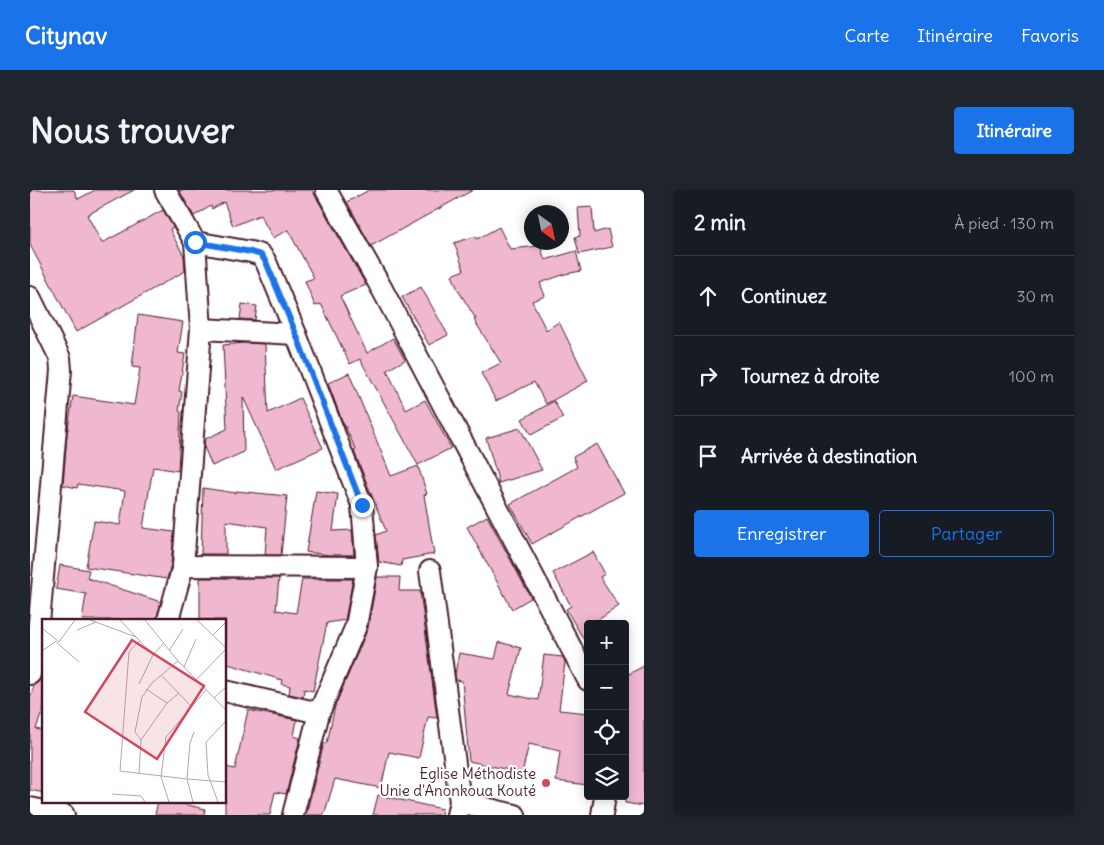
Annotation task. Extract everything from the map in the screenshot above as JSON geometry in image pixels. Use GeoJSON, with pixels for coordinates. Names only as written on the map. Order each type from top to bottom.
{"type":"FeatureCollection","features":[{"type":"Feature","properties":{"kind":"street"},"geometry":{"type":"LineString","coordinates":[[165,190],[195,242],[201,330],[184,566],[168,619]]}},
{"type":"Feature","properties":{"kind":"street"},"geometry":{"type":"LineString","coordinates":[[326,190],[382,289],[584,672]]}},
{"type":"Feature","properties":{"kind":"street"},"geometry":{"type":"LineString","coordinates":[[195,242],[251,252],[261,255],[266,262],[362,505],[367,567],[356,626],[319,713],[293,815]]}},
{"type":"Feature","properties":{"kind":"street"},"geometry":{"type":"LineString","coordinates":[[30,297],[60,358],[61,370],[42,619]]}},
{"type":"Feature","properties":{"kind":"street"},"geometry":{"type":"LineString","coordinates":[[201,330],[296,334]]}},
{"type":"Feature","properties":{"kind":"street"},"geometry":{"type":"LineString","coordinates":[[184,566],[367,567]]}},
{"type":"Feature","properties":{"kind":"street"},"geometry":{"type":"LineString","coordinates":[[430,570],[458,809],[515,815]]}},
{"type":"Feature","properties":{"kind":"street"},"geometry":{"type":"LineString","coordinates":[[30,674],[40,647],[42,621]]}},
{"type":"Feature","properties":{"kind":"street"},"geometry":{"type":"LineString","coordinates":[[226,692],[319,713]]}},
{"type":"Feature","properties":{"kind":"street"},"geometry":{"type":"LineString","coordinates":[[602,815],[604,800]]}},
{"type":"Feature","properties":{"kind":"street"},"geometry":{"type":"LineString","coordinates":[[30,808],[64,815]]}},
{"type":"Feature","properties":{"kind":"building"},"geometry":{"type":"Polygon","coordinates":[[[30,190],[74,190],[78,199],[95,190],[134,190],[87,215],[102,243],[163,210],[173,227],[170,229],[171,232],[184,256],[185,271],[76,332],[30,245],[30,190]]]}},
{"type":"Feature","properties":{"kind":"building"},"geometry":{"type":"Polygon","coordinates":[[[179,190],[312,190],[366,285],[340,296],[367,353],[393,338],[405,360],[387,370],[406,410],[425,400],[451,448],[418,465],[360,359],[350,364],[321,304],[315,306],[305,281],[314,278],[288,230],[273,238],[260,215],[233,226],[224,202],[212,209],[211,206],[194,216],[179,190]]]}},
{"type":"Feature","properties":{"kind":"building"},"geometry":{"type":"Polygon","coordinates":[[[369,190],[473,190],[371,246],[347,202],[369,190]]]}},
{"type":"Feature","properties":{"kind":"building"},"geometry":{"type":"Polygon","coordinates":[[[592,207],[594,233],[608,229],[612,247],[579,254],[575,237],[580,236],[578,208],[592,207]]]}},
{"type":"Feature","properties":{"kind":"building"},"geometry":{"type":"Polygon","coordinates":[[[499,227],[510,249],[524,248],[524,250],[541,250],[545,260],[576,251],[581,271],[565,274],[540,283],[545,296],[532,301],[546,330],[559,322],[588,381],[546,404],[534,382],[496,401],[481,373],[501,363],[474,320],[476,319],[458,290],[452,275],[464,270],[454,243],[476,236],[477,239],[499,227]]]}},
{"type":"Feature","properties":{"kind":"building"},"geometry":{"type":"Polygon","coordinates":[[[421,287],[448,335],[429,345],[402,297],[421,287]]]}},
{"type":"Feature","properties":{"kind":"building"},"geometry":{"type":"Polygon","coordinates":[[[242,304],[257,306],[255,320],[240,319],[242,304]]]}},
{"type":"Feature","properties":{"kind":"building"},"geometry":{"type":"Polygon","coordinates":[[[138,315],[183,322],[178,353],[185,354],[179,391],[182,392],[179,411],[181,412],[178,471],[153,467],[143,528],[174,532],[171,564],[167,579],[86,567],[94,521],[120,525],[125,491],[78,484],[77,488],[63,485],[67,434],[73,396],[134,405],[140,368],[132,367],[138,315]]]}},
{"type":"Feature","properties":{"kind":"building"},"geometry":{"type":"Polygon","coordinates":[[[265,344],[268,413],[300,398],[323,448],[276,469],[243,397],[244,452],[212,466],[204,447],[205,439],[227,429],[223,345],[265,344]]]}},
{"type":"Feature","properties":{"kind":"building"},"geometry":{"type":"Polygon","coordinates":[[[349,373],[391,476],[418,466],[427,494],[424,495],[434,554],[402,560],[401,566],[379,562],[376,535],[386,531],[354,451],[356,450],[341,418],[328,383],[349,373]]]}},
{"type":"Feature","properties":{"kind":"building"},"geometry":{"type":"Polygon","coordinates":[[[554,401],[563,418],[531,435],[522,419],[554,401]]]}},
{"type":"Feature","properties":{"kind":"building"},"geometry":{"type":"Polygon","coordinates":[[[520,428],[542,470],[499,483],[486,438],[520,428]]]}},
{"type":"Feature","properties":{"kind":"building"},"geometry":{"type":"Polygon","coordinates":[[[597,444],[624,493],[532,544],[510,504],[577,467],[573,457],[597,444]]]}},
{"type":"Feature","properties":{"kind":"building"},"geometry":{"type":"Polygon","coordinates":[[[203,488],[236,493],[236,491],[287,496],[281,555],[265,555],[267,527],[226,521],[226,554],[201,554],[203,488]]]}},
{"type":"Feature","properties":{"kind":"building"},"geometry":{"type":"Polygon","coordinates":[[[316,491],[338,494],[333,531],[352,530],[354,555],[329,555],[306,552],[316,491]]]}},
{"type":"Feature","properties":{"kind":"building"},"geometry":{"type":"Polygon","coordinates":[[[487,516],[531,598],[512,609],[467,527],[487,516]]]}},
{"type":"Feature","properties":{"kind":"building"},"geometry":{"type":"Polygon","coordinates":[[[593,552],[605,574],[600,577],[619,606],[598,620],[584,620],[584,640],[566,609],[571,606],[553,573],[593,552]]]}},
{"type":"Feature","properties":{"kind":"building"},"geometry":{"type":"Polygon","coordinates":[[[60,565],[89,570],[87,578],[161,602],[156,619],[82,619],[86,594],[56,589],[60,565]]]}},
{"type":"Feature","properties":{"kind":"building"},"geometry":{"type":"Polygon","coordinates":[[[377,577],[400,577],[399,591],[420,591],[437,718],[428,717],[419,758],[389,752],[381,788],[335,779],[324,815],[306,815],[324,743],[327,743],[335,706],[368,628],[377,577]]]}},
{"type":"Feature","properties":{"kind":"building"},"geometry":{"type":"Polygon","coordinates":[[[200,578],[279,578],[276,610],[296,613],[302,579],[353,579],[345,620],[327,623],[313,691],[304,689],[303,697],[289,694],[290,686],[281,684],[282,680],[226,663],[226,619],[200,619],[200,578]]]}},
{"type":"Feature","properties":{"kind":"building"},"geometry":{"type":"Polygon","coordinates":[[[499,642],[521,648],[509,694],[538,700],[544,655],[563,657],[565,662],[559,710],[584,713],[584,784],[556,781],[560,751],[529,744],[522,773],[469,761],[462,681],[456,680],[455,674],[459,653],[495,659],[499,642]]]}},
{"type":"Feature","properties":{"kind":"building"},"geometry":{"type":"Polygon","coordinates":[[[644,666],[644,806],[625,803],[625,800],[629,800],[629,674],[644,666]]]}},
{"type":"Feature","properties":{"kind":"building"},"geometry":{"type":"Polygon","coordinates":[[[42,674],[42,712],[36,729],[42,730],[42,793],[30,790],[30,698],[34,685],[42,674]]]}},
{"type":"Feature","properties":{"kind":"building"},"geometry":{"type":"Polygon","coordinates":[[[248,710],[297,720],[294,736],[300,738],[286,794],[275,792],[270,815],[225,815],[226,767],[235,769],[248,710]]]}},
{"type":"Feature","properties":{"kind":"building"},"geometry":{"type":"Polygon","coordinates":[[[378,795],[442,809],[441,815],[373,815],[378,795]]]}},
{"type":"Feature","properties":{"kind":"building"},"geometry":{"type":"Polygon","coordinates":[[[158,802],[174,802],[205,809],[204,815],[155,815],[158,802]]]}},
{"type":"Feature","properties":{"kind":"place","name":"Eglise Méthodiste Unie d'Anonkoua Kouté"},"geometry":{"type":"Point","coordinates":[546,783]}},
{"type":"Feature","properties":{"kind":"route"},"geometry":{"type":"LineString","coordinates":[[195,242],[251,252],[261,255],[266,262],[362,505]]}}]}
